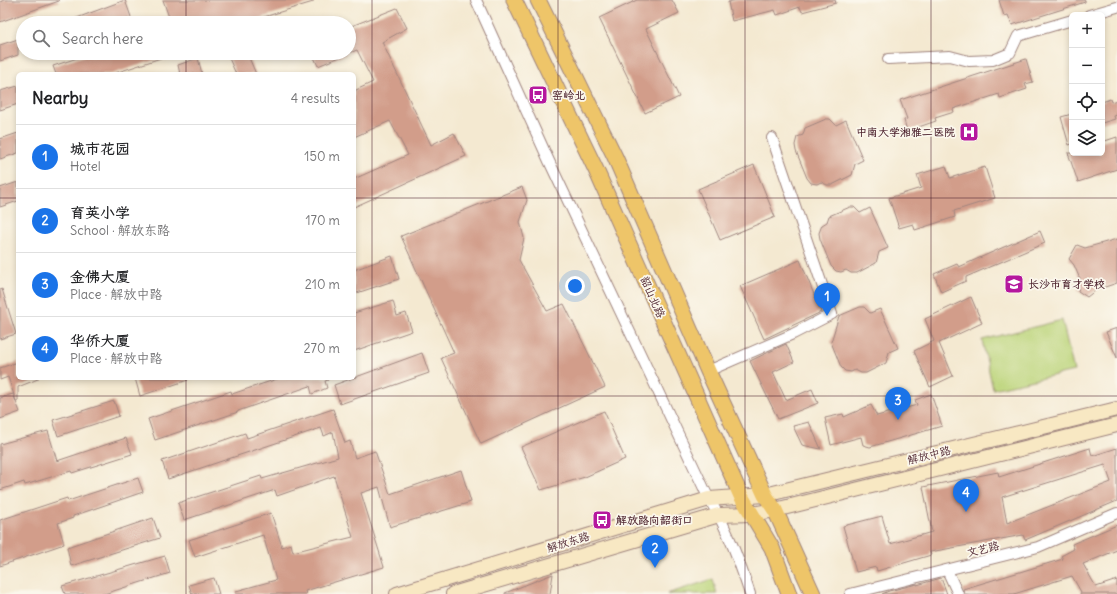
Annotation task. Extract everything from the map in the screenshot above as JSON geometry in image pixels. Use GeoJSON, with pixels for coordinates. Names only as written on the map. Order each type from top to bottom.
{"type":"FeatureCollection","features":[{"type":"Feature","properties":{"kind":"main road","name":"韶山北路"},"geometry":{"type":"LineString","coordinates":[[514,0],[596,170],[741,496],[772,548],[789,594]]}},
{"type":"Feature","properties":{"kind":"main road","name":"韶山北路"},"geometry":{"type":"LineString","coordinates":[[538,0],[615,157],[708,371],[765,494],[775,510],[813,594]]}},
{"type":"Feature","properties":{"kind":"main road","name":"解放中路"},"geometry":{"type":"LineString","coordinates":[[741,496],[765,494],[1117,409]]}},
{"type":"Feature","properties":{"kind":"main road","name":"解放中路"},"geometry":{"type":"LineString","coordinates":[[752,514],[775,510],[1117,425]]}},
{"type":"Feature","properties":{"kind":"main road","name":"解放东路"},"geometry":{"type":"LineString","coordinates":[[397,594],[709,499],[741,496]]}},
{"type":"Feature","properties":{"kind":"main road","name":"解放东路"},"geometry":{"type":"LineString","coordinates":[[453,594],[719,515],[752,514]]}},
{"type":"Feature","properties":{"kind":"street"},"geometry":{"type":"LineString","coordinates":[[476,0],[549,161],[709,499],[719,515],[733,546],[750,594]]}},
{"type":"Feature","properties":{"kind":"street"},"geometry":{"type":"LineString","coordinates":[[1100,12],[1117,7]]}},
{"type":"Feature","properties":{"kind":"street"},"geometry":{"type":"LineString","coordinates":[[888,59],[950,56],[969,61],[993,60],[1010,53],[1018,36],[1069,21]]}},
{"type":"Feature","properties":{"kind":"street"},"geometry":{"type":"LineString","coordinates":[[708,371],[793,334],[832,314],[772,138]]}},
{"type":"Feature","properties":{"kind":"street","name":"文艺路"},"geometry":{"type":"LineString","coordinates":[[850,594],[1038,547],[1117,513]]}},
{"type":"Feature","properties":{"kind":"street"},"geometry":{"type":"LineString","coordinates":[[947,570],[958,594]]}},
{"type":"Feature","properties":{"kind":"green space"},"geometry":{"type":"Polygon","coordinates":[[[1062,320],[1074,371],[993,389],[982,340],[1062,320]]]}},
{"type":"Feature","properties":{"kind":"green space"},"geometry":{"type":"Polygon","coordinates":[[[713,579],[717,594],[667,594],[713,579]]]}},
{"type":"Feature","properties":{"kind":"building"},"geometry":{"type":"Polygon","coordinates":[[[4,0],[59,1],[0,22],[0,2],[4,0]]]}},
{"type":"Feature","properties":{"kind":"building"},"geometry":{"type":"Polygon","coordinates":[[[125,0],[131,16],[82,16],[125,0]]]}},
{"type":"Feature","properties":{"kind":"building"},"geometry":{"type":"Polygon","coordinates":[[[163,0],[313,0],[313,2],[267,16],[169,16],[163,0]]]}},
{"type":"Feature","properties":{"kind":"building"},"geometry":{"type":"Polygon","coordinates":[[[637,0],[672,0],[679,13],[646,29],[679,97],[645,113],[599,18],[637,0]]]}},
{"type":"Feature","properties":{"kind":"building"},"geometry":{"type":"Polygon","coordinates":[[[737,0],[835,0],[836,3],[802,12],[800,7],[777,15],[775,10],[732,21],[728,2],[737,0]]]}},
{"type":"Feature","properties":{"kind":"building"},"geometry":{"type":"Polygon","coordinates":[[[999,0],[1085,0],[1085,2],[1012,25],[1008,15],[1004,16],[999,0]]]}},
{"type":"Feature","properties":{"kind":"building"},"geometry":{"type":"Polygon","coordinates":[[[397,8],[407,28],[382,42],[431,145],[454,133],[466,156],[356,206],[356,178],[408,155],[390,121],[356,136],[356,90],[373,82],[356,50],[356,24],[397,8]]]}},
{"type":"Feature","properties":{"kind":"building"},"geometry":{"type":"Polygon","coordinates":[[[16,40],[16,56],[0,61],[0,45],[16,40]]]}},
{"type":"Feature","properties":{"kind":"building"},"geometry":{"type":"Polygon","coordinates":[[[1026,59],[1033,82],[1025,84],[1027,89],[1000,98],[999,94],[953,109],[954,112],[935,118],[936,121],[907,131],[904,120],[907,119],[900,100],[1026,59]]]}},
{"type":"Feature","properties":{"kind":"building"},"geometry":{"type":"Polygon","coordinates":[[[71,60],[155,60],[118,72],[55,72],[53,66],[71,60]]]}},
{"type":"Feature","properties":{"kind":"building"},"geometry":{"type":"Polygon","coordinates":[[[192,60],[198,60],[202,72],[180,72],[178,65],[192,60]]]}},
{"type":"Feature","properties":{"kind":"building"},"geometry":{"type":"Polygon","coordinates":[[[230,60],[250,60],[255,72],[235,72],[230,60]]]}},
{"type":"Feature","properties":{"kind":"building"},"geometry":{"type":"Polygon","coordinates":[[[315,60],[333,60],[318,66],[315,60]]]}},
{"type":"Feature","properties":{"kind":"building"},"geometry":{"type":"Polygon","coordinates":[[[16,87],[16,105],[0,110],[0,91],[16,87]]]}},
{"type":"Feature","properties":{"kind":"building"},"geometry":{"type":"Polygon","coordinates":[[[1110,99],[1111,102],[1117,100],[1117,115],[1114,116],[1115,119],[1105,122],[1105,120],[1105,101],[1110,99]]]}},
{"type":"Feature","properties":{"kind":"building"},"geometry":{"type":"Polygon","coordinates":[[[1069,115],[1069,145],[1061,117],[1069,115]]]}},
{"type":"Feature","properties":{"kind":"building"},"geometry":{"type":"Polygon","coordinates":[[[826,119],[830,119],[836,125],[846,120],[863,160],[855,164],[852,175],[832,185],[827,185],[821,182],[817,184],[811,183],[807,178],[795,145],[797,137],[803,135],[805,128],[826,119]]]}},
{"type":"Feature","properties":{"kind":"building"},"geometry":{"type":"Polygon","coordinates":[[[16,134],[16,154],[0,159],[0,139],[16,134]]]}},
{"type":"Feature","properties":{"kind":"building"},"geometry":{"type":"Polygon","coordinates":[[[1117,137],[1117,169],[1078,182],[1069,156],[1105,156],[1105,141],[1117,137]]]}},
{"type":"Feature","properties":{"kind":"building"},"geometry":{"type":"Polygon","coordinates":[[[754,165],[775,217],[720,240],[698,189],[754,165]]]}},
{"type":"Feature","properties":{"kind":"building"},"geometry":{"type":"Polygon","coordinates":[[[946,166],[950,178],[985,167],[995,198],[954,211],[955,217],[915,230],[913,224],[899,228],[889,198],[921,188],[917,175],[946,166]]]}},
{"type":"Feature","properties":{"kind":"building"},"geometry":{"type":"Polygon","coordinates":[[[16,183],[16,202],[0,207],[0,188],[16,183]]]}},
{"type":"Feature","properties":{"kind":"building"},"geometry":{"type":"Polygon","coordinates":[[[522,187],[527,200],[520,222],[524,238],[519,260],[547,311],[564,304],[605,387],[481,444],[441,358],[454,353],[401,236],[522,187]]]}},
{"type":"Feature","properties":{"kind":"building"},"geometry":{"type":"Polygon","coordinates":[[[850,207],[854,207],[860,213],[870,208],[888,248],[879,252],[876,263],[857,273],[851,273],[846,270],[841,272],[836,271],[831,266],[819,233],[822,225],[827,222],[829,216],[850,207]]]}},
{"type":"Feature","properties":{"kind":"building"},"geometry":{"type":"Polygon","coordinates":[[[1040,231],[1045,243],[966,277],[966,281],[941,292],[934,274],[957,264],[959,267],[1040,231]]]}},
{"type":"Feature","properties":{"kind":"building"},"geometry":{"type":"Polygon","coordinates":[[[1117,239],[1117,283],[1096,290],[1087,297],[1078,291],[1080,279],[1074,265],[1069,259],[1077,245],[1085,248],[1117,239]]]}},
{"type":"Feature","properties":{"kind":"building"},"geometry":{"type":"Polygon","coordinates":[[[392,256],[399,279],[356,293],[356,269],[392,256]]]}},
{"type":"Feature","properties":{"kind":"building"},"geometry":{"type":"Polygon","coordinates":[[[800,260],[821,312],[764,339],[740,286],[800,260]]]}},
{"type":"Feature","properties":{"kind":"building"},"geometry":{"type":"Polygon","coordinates":[[[2,289],[16,334],[0,339],[0,290],[2,289]]]}},
{"type":"Feature","properties":{"kind":"building"},"geometry":{"type":"Polygon","coordinates":[[[971,297],[982,323],[939,343],[953,376],[930,387],[914,351],[934,341],[925,319],[971,297]]]}},
{"type":"Feature","properties":{"kind":"building"},"geometry":{"type":"Polygon","coordinates":[[[393,301],[397,316],[406,313],[412,331],[356,350],[356,312],[393,301]]]}},
{"type":"Feature","properties":{"kind":"building"},"geometry":{"type":"Polygon","coordinates":[[[860,307],[864,307],[870,313],[880,309],[898,348],[889,352],[886,363],[866,373],[861,373],[855,370],[851,372],[845,371],[841,367],[831,342],[839,316],[860,307]]]}},
{"type":"Feature","properties":{"kind":"building"},"geometry":{"type":"Polygon","coordinates":[[[1117,328],[1117,358],[1106,332],[1117,328]]]}},
{"type":"Feature","properties":{"kind":"building"},"geometry":{"type":"Polygon","coordinates":[[[786,344],[794,362],[773,372],[786,400],[812,389],[818,403],[778,419],[750,361],[786,344]]]}},
{"type":"Feature","properties":{"kind":"building"},"geometry":{"type":"Polygon","coordinates":[[[422,353],[429,373],[340,404],[334,385],[348,380],[356,380],[356,377],[422,353]]]}},
{"type":"Feature","properties":{"kind":"building"},"geometry":{"type":"Polygon","coordinates":[[[16,363],[16,380],[36,380],[18,387],[18,401],[16,401],[8,377],[0,380],[0,368],[16,363]]]}},
{"type":"Feature","properties":{"kind":"building"},"geometry":{"type":"Polygon","coordinates":[[[136,380],[188,380],[140,396],[136,380]]]}},
{"type":"Feature","properties":{"kind":"building"},"geometry":{"type":"Polygon","coordinates":[[[274,380],[328,380],[325,381],[327,388],[312,394],[310,386],[155,440],[148,419],[231,391],[232,394],[274,380]]]}},
{"type":"Feature","properties":{"kind":"building"},"geometry":{"type":"Polygon","coordinates":[[[13,394],[20,412],[0,419],[0,398],[13,394]]]}},
{"type":"Feature","properties":{"kind":"building"},"geometry":{"type":"Polygon","coordinates":[[[931,394],[942,426],[870,447],[863,445],[861,437],[831,445],[825,418],[843,414],[844,417],[871,405],[877,416],[917,405],[915,400],[931,394]]]}},
{"type":"Feature","properties":{"kind":"building"},"geometry":{"type":"Polygon","coordinates":[[[114,401],[119,416],[58,436],[53,420],[114,401]]]}},
{"type":"Feature","properties":{"kind":"building"},"geometry":{"type":"Polygon","coordinates":[[[333,409],[345,443],[350,441],[355,458],[375,451],[390,494],[461,470],[471,502],[390,527],[379,487],[361,493],[384,567],[305,591],[306,594],[236,594],[236,591],[276,580],[263,535],[195,557],[189,540],[271,513],[282,547],[291,544],[293,552],[353,537],[334,476],[277,496],[275,490],[184,520],[178,503],[261,476],[262,479],[338,457],[333,432],[324,436],[321,428],[168,479],[162,461],[245,433],[247,438],[333,409]]]}},
{"type":"Feature","properties":{"kind":"building"},"geometry":{"type":"Polygon","coordinates":[[[604,411],[625,459],[585,477],[541,490],[521,447],[604,411]]]}},
{"type":"Feature","properties":{"kind":"building"},"geometry":{"type":"Polygon","coordinates":[[[809,422],[821,449],[802,445],[793,426],[809,422]]]}},
{"type":"Feature","properties":{"kind":"building"},"geometry":{"type":"Polygon","coordinates":[[[48,431],[57,461],[126,438],[132,454],[72,473],[71,471],[25,485],[24,482],[0,490],[0,444],[48,431]]]}},
{"type":"Feature","properties":{"kind":"building"},"geometry":{"type":"Polygon","coordinates":[[[1090,448],[1092,456],[1117,448],[1117,501],[1025,540],[1023,535],[930,552],[931,555],[877,571],[876,567],[856,572],[843,526],[882,516],[890,544],[932,532],[923,487],[998,472],[999,477],[1090,448]],[[1105,465],[1002,497],[1007,523],[1111,482],[1105,465]]]}},
{"type":"Feature","properties":{"kind":"building"},"geometry":{"type":"Polygon","coordinates":[[[138,478],[143,492],[73,516],[73,518],[58,523],[64,544],[0,566],[0,520],[67,498],[68,501],[138,478]]]}},
{"type":"Feature","properties":{"kind":"building"},"geometry":{"type":"Polygon","coordinates":[[[153,518],[160,538],[71,566],[67,547],[153,518]]]}},
{"type":"Feature","properties":{"kind":"building"},"geometry":{"type":"Polygon","coordinates":[[[1117,525],[1117,550],[1083,564],[1096,587],[1117,580],[1117,594],[1080,594],[1081,592],[1072,576],[1014,594],[964,594],[963,589],[1063,559],[1061,556],[1074,549],[1072,544],[1117,525]]]}},
{"type":"Feature","properties":{"kind":"building"},"geometry":{"type":"Polygon","coordinates":[[[165,556],[170,573],[104,594],[65,594],[62,586],[165,556]]]}},
{"type":"Feature","properties":{"kind":"building"},"geometry":{"type":"Polygon","coordinates":[[[553,574],[550,594],[505,594],[505,593],[553,574]]]}},
{"type":"Feature","properties":{"kind":"building"},"geometry":{"type":"Polygon","coordinates":[[[214,578],[219,594],[192,594],[189,585],[214,578]]]}},
{"type":"Feature","properties":{"kind":"building"},"geometry":{"type":"Polygon","coordinates":[[[941,578],[947,594],[882,594],[889,591],[941,578]]]}},
{"type":"Feature","properties":{"kind":"place","name":"窑岭北"},"geometry":{"type":"Point","coordinates":[538,95]}},
{"type":"Feature","properties":{"kind":"place","name":"中南大学湘雅二医院"},"geometry":{"type":"Point","coordinates":[969,132]}},
{"type":"Feature","properties":{"kind":"place","name":"长沙市育才学校"},"geometry":{"type":"Point","coordinates":[1014,284]}},
{"type":"Feature","properties":{"kind":"place","name":"城市花园"},"geometry":{"type":"Point","coordinates":[827,316]}},
{"type":"Feature","properties":{"kind":"place","name":"金佛大厦"},"geometry":{"type":"Point","coordinates":[898,420]}},
{"type":"Feature","properties":{"kind":"place","name":"华侨大厦"},"geometry":{"type":"Point","coordinates":[966,512]}},
{"type":"Feature","properties":{"kind":"place","name":"解放路向韶街口"},"geometry":{"type":"Point","coordinates":[602,520]}},
{"type":"Feature","properties":{"kind":"place","name":"育英小学"},"geometry":{"type":"Point","coordinates":[655,568]}}]}
